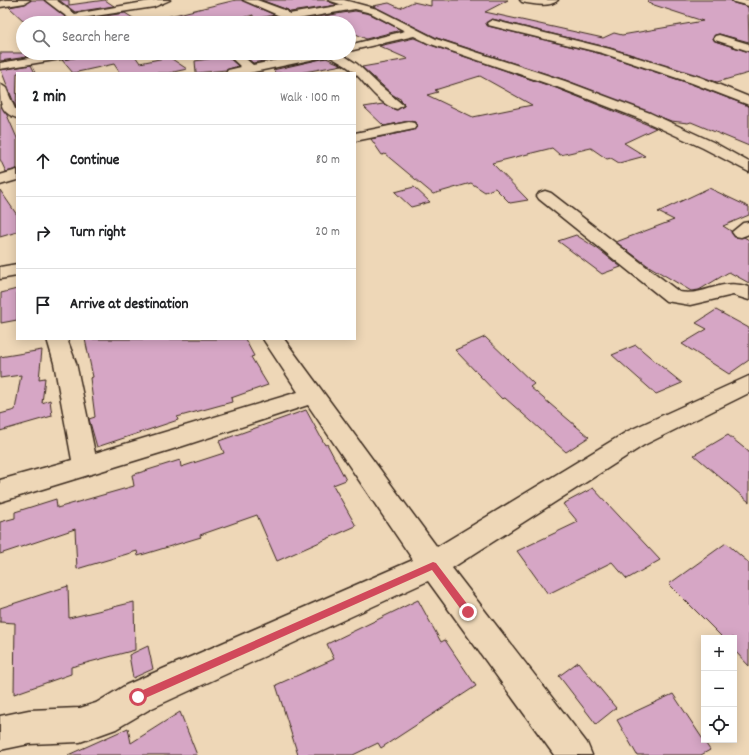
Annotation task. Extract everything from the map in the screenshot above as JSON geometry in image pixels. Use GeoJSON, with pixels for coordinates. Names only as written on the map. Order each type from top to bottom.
{"type":"FeatureCollection","features":[{"type":"Feature","properties":{"kind":"street"},"geometry":{"type":"LineString","coordinates":[[0,4],[25,0]]}},
{"type":"Feature","properties":{"kind":"street"},"geometry":{"type":"LineString","coordinates":[[50,0],[71,16]]}},
{"type":"Feature","properties":{"kind":"street"},"geometry":{"type":"LineString","coordinates":[[78,16],[154,4],[165,0]]}},
{"type":"Feature","properties":{"kind":"street"},"geometry":{"type":"LineString","coordinates":[[248,0],[284,13],[285,16]]}},
{"type":"Feature","properties":{"kind":"street"},"geometry":{"type":"LineString","coordinates":[[332,0],[380,13],[444,45],[561,84],[645,116],[708,145],[749,168]]}},
{"type":"Feature","properties":{"kind":"street"},"geometry":{"type":"LineString","coordinates":[[526,0],[538,2],[553,0]]}},
{"type":"Feature","properties":{"kind":"street"},"geometry":{"type":"LineString","coordinates":[[737,0],[749,3]]}},
{"type":"Feature","properties":{"kind":"street"},"geometry":{"type":"LineString","coordinates":[[309,16],[354,6]]}},
{"type":"Feature","properties":{"kind":"street"},"geometry":{"type":"LineString","coordinates":[[492,23],[606,51],[696,80],[749,101]]}},
{"type":"Feature","properties":{"kind":"street"},"geometry":{"type":"LineString","coordinates":[[356,46],[416,32]]}},
{"type":"Feature","properties":{"kind":"street"},"geometry":{"type":"LineString","coordinates":[[719,38],[749,48]]}},
{"type":"Feature","properties":{"kind":"street"},"geometry":{"type":"LineString","coordinates":[[0,66],[36,60]]}},
{"type":"Feature","properties":{"kind":"street"},"geometry":{"type":"LineString","coordinates":[[240,60],[250,69]]}},
{"type":"Feature","properties":{"kind":"street"},"geometry":{"type":"LineString","coordinates":[[236,72],[293,60]]}},
{"type":"Feature","properties":{"kind":"street"},"geometry":{"type":"LineString","coordinates":[[343,60],[353,66],[375,88],[397,105]]}},
{"type":"Feature","properties":{"kind":"street"},"geometry":{"type":"LineString","coordinates":[[356,81],[367,80]]}},
{"type":"Feature","properties":{"kind":"street"},"geometry":{"type":"LineString","coordinates":[[0,88],[9,111],[16,114]]}},
{"type":"Feature","properties":{"kind":"street"},"geometry":{"type":"LineString","coordinates":[[0,118],[16,114]]}},
{"type":"Feature","properties":{"kind":"street"},"geometry":{"type":"LineString","coordinates":[[356,137],[409,126]]}},
{"type":"Feature","properties":{"kind":"street"},"geometry":{"type":"LineString","coordinates":[[8,177],[16,188]]}},
{"type":"Feature","properties":{"kind":"street"},"geometry":{"type":"LineString","coordinates":[[544,196],[673,297],[693,300],[719,290],[732,288],[749,294]]}},
{"type":"Feature","properties":{"kind":"street"},"geometry":{"type":"LineString","coordinates":[[0,273],[16,270]]}},
{"type":"Feature","properties":{"kind":"street"},"geometry":{"type":"LineString","coordinates":[[57,340],[65,363],[85,465]]}},
{"type":"Feature","properties":{"kind":"street"},"geometry":{"type":"LineString","coordinates":[[274,340],[433,565],[574,755]]}},
{"type":"Feature","properties":{"kind":"street"},"geometry":{"type":"LineString","coordinates":[[0,733],[29,727],[80,725],[104,717],[138,697],[433,565],[636,438],[749,384]]}},
{"type":"Feature","properties":{"kind":"street"},"geometry":{"type":"LineString","coordinates":[[0,491],[183,437],[314,395]]}},
{"type":"Feature","properties":{"kind":"building"},"geometry":{"type":"Polygon","coordinates":[[[31,0],[44,0],[64,16],[19,16],[9,7],[25,4],[31,0]]]}},
{"type":"Feature","properties":{"kind":"building"},"geometry":{"type":"Polygon","coordinates":[[[59,0],[69,0],[69,5],[105,0],[114,6],[75,12],[59,0]]]}},
{"type":"Feature","properties":{"kind":"building"},"geometry":{"type":"Polygon","coordinates":[[[236,0],[242,0],[275,15],[270,16],[170,16],[236,0]]]}},
{"type":"Feature","properties":{"kind":"building"},"geometry":{"type":"Polygon","coordinates":[[[261,0],[325,0],[337,5],[290,12],[261,0]]]}},
{"type":"Feature","properties":{"kind":"building"},"geometry":{"type":"Polygon","coordinates":[[[431,0],[508,0],[485,12],[603,38],[614,33],[622,35],[703,21],[648,3],[649,0],[730,0],[734,3],[748,7],[749,42],[719,34],[715,35],[713,39],[715,41],[749,52],[749,73],[717,82],[610,48],[492,19],[486,23],[488,26],[602,54],[691,84],[749,106],[749,146],[691,122],[671,121],[565,80],[437,38],[373,6],[389,3],[400,8],[413,2],[431,6],[431,0]]]}},
{"type":"Feature","properties":{"kind":"building"},"geometry":{"type":"Polygon","coordinates":[[[355,11],[370,14],[401,30],[366,39],[356,34],[356,16],[324,16],[355,11]]]}},
{"type":"Feature","properties":{"kind":"building"},"geometry":{"type":"Polygon","coordinates":[[[125,13],[130,16],[105,16],[125,13]]]}},
{"type":"Feature","properties":{"kind":"building"},"geometry":{"type":"Polygon","coordinates":[[[414,38],[556,88],[656,128],[624,143],[645,156],[619,163],[611,158],[607,159],[591,148],[560,155],[552,148],[492,163],[528,200],[510,203],[495,188],[485,192],[471,183],[433,194],[385,154],[382,155],[371,139],[414,130],[417,127],[415,122],[409,121],[384,126],[364,107],[383,104],[396,110],[404,106],[400,100],[402,100],[393,95],[362,67],[408,59],[379,46],[414,38]],[[480,76],[435,90],[438,92],[427,95],[473,117],[532,105],[480,76]]]}},
{"type":"Feature","properties":{"kind":"building"},"geometry":{"type":"Polygon","coordinates":[[[0,53],[16,53],[16,59],[0,61],[0,53]]]}},
{"type":"Feature","properties":{"kind":"building"},"geometry":{"type":"Polygon","coordinates":[[[62,60],[138,60],[140,63],[154,60],[174,60],[187,69],[174,72],[119,72],[114,64],[72,72],[62,60]]]}},
{"type":"Feature","properties":{"kind":"building"},"geometry":{"type":"Polygon","coordinates":[[[231,60],[238,66],[226,70],[196,72],[195,61],[231,60]]]}},
{"type":"Feature","properties":{"kind":"building"},"geometry":{"type":"Polygon","coordinates":[[[249,60],[268,60],[253,63],[249,60]]]}},
{"type":"Feature","properties":{"kind":"building"},"geometry":{"type":"Polygon","coordinates":[[[317,60],[331,60],[342,65],[304,72],[275,72],[273,70],[317,60]]]}},
{"type":"Feature","properties":{"kind":"building"},"geometry":{"type":"Polygon","coordinates":[[[31,65],[34,72],[16,72],[16,108],[1,70],[31,65]]]}},
{"type":"Feature","properties":{"kind":"building"},"geometry":{"type":"Polygon","coordinates":[[[0,104],[7,115],[16,136],[16,169],[6,172],[0,159],[0,104]]]}},
{"type":"Feature","properties":{"kind":"building"},"geometry":{"type":"Polygon","coordinates":[[[414,187],[430,202],[411,207],[395,192],[414,187]]]}},
{"type":"Feature","properties":{"kind":"building"},"geometry":{"type":"Polygon","coordinates":[[[709,188],[749,207],[749,215],[723,226],[731,231],[735,237],[744,237],[749,240],[749,283],[729,272],[699,290],[691,291],[647,265],[616,242],[674,220],[658,212],[709,188]]]}},
{"type":"Feature","properties":{"kind":"building"},"geometry":{"type":"Polygon","coordinates":[[[0,190],[16,214],[16,232],[0,237],[0,190]]]}},
{"type":"Feature","properties":{"kind":"building"},"geometry":{"type":"Polygon","coordinates":[[[576,235],[598,249],[621,267],[602,274],[558,241],[576,235]]]}},
{"type":"Feature","properties":{"kind":"building"},"geometry":{"type":"Polygon","coordinates":[[[16,289],[16,320],[1,323],[1,293],[16,289]]]}},
{"type":"Feature","properties":{"kind":"building"},"geometry":{"type":"Polygon","coordinates":[[[716,310],[749,328],[749,360],[729,374],[682,344],[707,329],[696,323],[716,310]]]}},
{"type":"Feature","properties":{"kind":"building"},"geometry":{"type":"Polygon","coordinates":[[[485,337],[534,384],[530,387],[589,437],[566,452],[505,398],[502,399],[455,350],[485,337]]]}},
{"type":"Feature","properties":{"kind":"building"},"geometry":{"type":"Polygon","coordinates":[[[85,340],[246,340],[254,356],[251,357],[268,385],[231,398],[232,402],[177,417],[178,420],[97,447],[89,419],[95,417],[90,378],[93,377],[85,340]]]}},
{"type":"Feature","properties":{"kind":"building"},"geometry":{"type":"Polygon","coordinates":[[[636,345],[682,383],[656,394],[612,355],[636,345]]]}},
{"type":"Feature","properties":{"kind":"building"},"geometry":{"type":"Polygon","coordinates":[[[42,350],[39,379],[45,378],[42,403],[50,400],[52,416],[0,431],[0,414],[15,410],[21,375],[0,378],[0,357],[42,350]]]}},
{"type":"Feature","properties":{"kind":"building"},"geometry":{"type":"Polygon","coordinates":[[[306,410],[325,445],[327,444],[346,480],[333,485],[356,526],[277,561],[257,515],[200,535],[201,537],[138,556],[137,551],[77,569],[75,529],[0,554],[0,522],[15,518],[15,512],[56,499],[57,508],[134,486],[132,475],[180,460],[181,467],[224,453],[219,441],[306,410]]]}},
{"type":"Feature","properties":{"kind":"building"},"geometry":{"type":"Polygon","coordinates":[[[728,435],[749,452],[749,502],[694,455],[728,435]]]}},
{"type":"Feature","properties":{"kind":"building"},"geometry":{"type":"Polygon","coordinates":[[[593,488],[660,560],[627,579],[612,562],[548,594],[517,551],[578,522],[563,504],[593,488]]]}},
{"type":"Feature","properties":{"kind":"building"},"geometry":{"type":"Polygon","coordinates":[[[726,543],[749,563],[749,666],[737,653],[737,635],[720,635],[669,584],[726,543]]]}},
{"type":"Feature","properties":{"kind":"building"},"geometry":{"type":"Polygon","coordinates":[[[68,586],[69,618],[134,602],[135,650],[71,667],[71,674],[14,694],[15,623],[0,622],[0,608],[68,586]]]}},
{"type":"Feature","properties":{"kind":"building"},"geometry":{"type":"Polygon","coordinates":[[[418,600],[441,642],[445,640],[476,686],[381,748],[378,743],[353,755],[298,755],[276,685],[334,659],[327,644],[418,600]]]}},
{"type":"Feature","properties":{"kind":"building"},"geometry":{"type":"Polygon","coordinates":[[[148,646],[153,669],[133,678],[129,655],[148,646]]]}},
{"type":"Feature","properties":{"kind":"building"},"geometry":{"type":"Polygon","coordinates":[[[578,662],[616,708],[596,724],[559,676],[578,662]]]}},
{"type":"Feature","properties":{"kind":"building"},"geometry":{"type":"Polygon","coordinates":[[[673,694],[701,736],[701,743],[705,743],[710,750],[701,755],[637,755],[617,720],[673,694]]]}},
{"type":"Feature","properties":{"kind":"building"},"geometry":{"type":"Polygon","coordinates":[[[180,712],[197,755],[68,755],[128,728],[131,743],[180,712]]]}},
{"type":"Feature","properties":{"kind":"route"},"geometry":{"type":"LineString","coordinates":[[138,697],[433,565],[468,612]]}}]}
